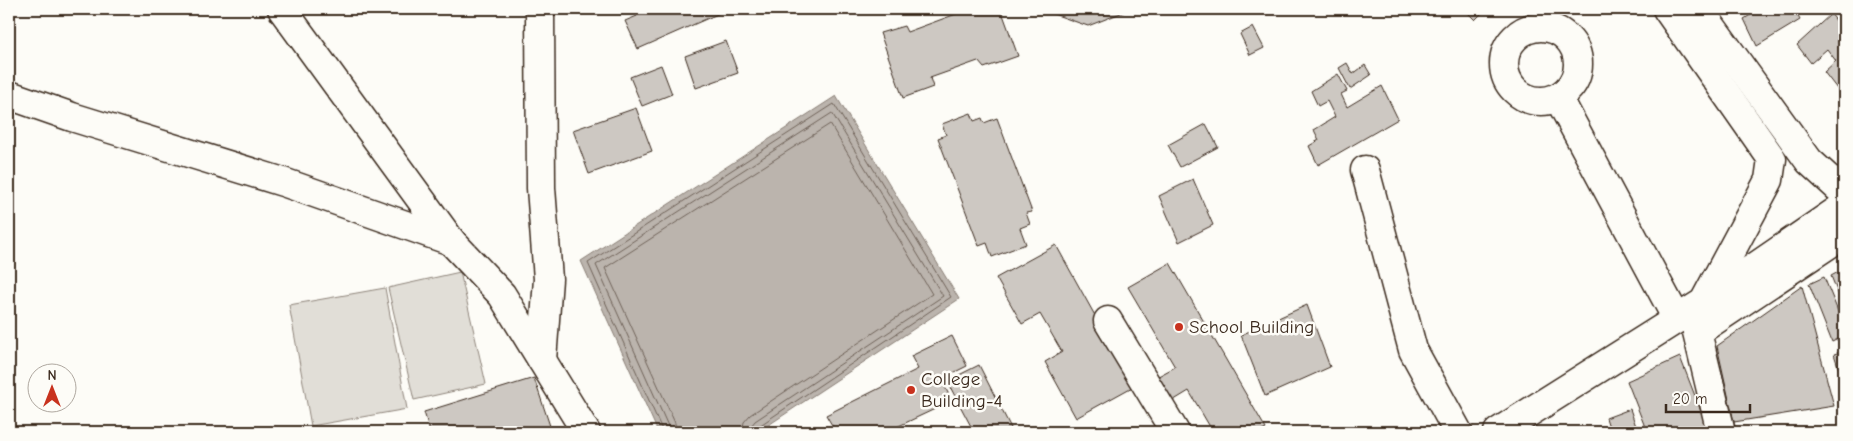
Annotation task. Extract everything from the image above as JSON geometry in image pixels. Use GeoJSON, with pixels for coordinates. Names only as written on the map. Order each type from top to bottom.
{"type":"FeatureCollection","features":[{"type":"Feature","properties":{"kind":"street"},"geometry":{"type":"LineString","coordinates":[[282,9],[451,241],[502,295],[586,432]]}},
{"type":"Feature","properties":{"kind":"street"},"geometry":{"type":"LineString","coordinates":[[540,9],[541,188],[548,279],[542,360]]}},
{"type":"Feature","properties":{"kind":"street"},"geometry":{"type":"LineString","coordinates":[[1667,9],[1772,159],[1769,180],[1704,302]]}},
{"type":"Feature","properties":{"kind":"street"},"geometry":{"type":"LineString","coordinates":[[1699,9],[1809,161],[1844,193]]}},
{"type":"Feature","properties":{"kind":"street"},"geometry":{"type":"LineString","coordinates":[[9,95],[72,117],[283,182],[451,241]]}},
{"type":"Feature","properties":{"kind":"street"},"geometry":{"type":"LineString","coordinates":[[1558,97],[1677,319]]}},
{"type":"Feature","properties":{"kind":"street"},"geometry":{"type":"LineString","coordinates":[[1365,170],[1413,350],[1458,432]]}},
{"type":"Feature","properties":{"kind":"street"},"geometry":{"type":"LineString","coordinates":[[1498,432],[1704,302],[1844,206]]}},
{"type":"Feature","properties":{"kind":"street"},"geometry":{"type":"LineString","coordinates":[[1720,432],[1697,332],[1844,234]]}},
{"type":"Feature","properties":{"kind":"street"},"geometry":{"type":"LineString","coordinates":[[1108,321],[1175,432]]}},
{"type":"Feature","properties":{"kind":"shaded area"},"geometry":{"type":"Polygon","coordinates":[[[460,272],[486,384],[414,400],[388,288],[460,272]]]}},
{"type":"Feature","properties":{"kind":"shaded area"},"geometry":{"type":"Polygon","coordinates":[[[385,288],[407,409],[311,426],[289,305],[385,288]]]}},
{"type":"Feature","properties":{"kind":"water"},"geometry":{"type":"Polygon","coordinates":[[[836,96],[959,299],[758,432],[658,432],[581,261],[836,96]]]}},
{"type":"Feature","properties":{"kind":"building"},"geometry":{"type":"Polygon","coordinates":[[[634,9],[729,9],[638,49],[625,21],[637,16],[634,9]]]}},
{"type":"Feature","properties":{"kind":"building"},"geometry":{"type":"Polygon","coordinates":[[[967,9],[1001,9],[1018,56],[984,68],[978,61],[930,78],[933,87],[903,98],[880,33],[904,26],[907,32],[967,9]]]}},
{"type":"Feature","properties":{"kind":"building"},"geometry":{"type":"Polygon","coordinates":[[[1044,9],[1131,9],[1088,26],[1045,11],[1044,9]]]}},
{"type":"Feature","properties":{"kind":"building"},"geometry":{"type":"Polygon","coordinates":[[[1464,9],[1486,9],[1475,20],[1464,9]]]}},
{"type":"Feature","properties":{"kind":"building"},"geometry":{"type":"Polygon","coordinates":[[[1760,9],[1794,9],[1800,20],[1757,46],[1744,19],[1760,9]]]}},
{"type":"Feature","properties":{"kind":"building"},"geometry":{"type":"Polygon","coordinates":[[[1831,14],[1844,31],[1844,98],[1824,72],[1836,61],[1827,49],[1811,63],[1797,45],[1831,14]]]}},
{"type":"Feature","properties":{"kind":"building"},"geometry":{"type":"Polygon","coordinates":[[[1253,27],[1264,48],[1250,55],[1240,34],[1253,27]]]}},
{"type":"Feature","properties":{"kind":"building"},"geometry":{"type":"Polygon","coordinates":[[[726,41],[738,73],[696,88],[685,56],[726,41]]]}},
{"type":"Feature","properties":{"kind":"building"},"geometry":{"type":"Polygon","coordinates":[[[1347,63],[1353,74],[1365,65],[1371,75],[1350,89],[1339,68],[1347,63]]]}},
{"type":"Feature","properties":{"kind":"building"},"geometry":{"type":"Polygon","coordinates":[[[661,65],[672,94],[642,106],[630,77],[661,65]]]}},
{"type":"Feature","properties":{"kind":"building"},"geometry":{"type":"Polygon","coordinates":[[[1338,74],[1347,91],[1341,94],[1347,107],[1382,86],[1398,119],[1318,165],[1309,146],[1319,140],[1314,130],[1335,117],[1327,101],[1318,106],[1311,91],[1338,74]]]}},
{"type":"Feature","properties":{"kind":"building"},"geometry":{"type":"Polygon","coordinates":[[[636,108],[652,151],[589,174],[573,130],[636,108]]]}},
{"type":"Feature","properties":{"kind":"building"},"geometry":{"type":"Polygon","coordinates":[[[971,113],[974,121],[982,118],[984,123],[997,118],[1032,212],[1026,213],[1030,224],[1020,228],[1026,244],[992,257],[987,243],[979,246],[938,138],[946,135],[942,124],[971,113]]]}},
{"type":"Feature","properties":{"kind":"building"},"geometry":{"type":"Polygon","coordinates":[[[1206,124],[1218,147],[1180,167],[1168,145],[1206,124]]]}},
{"type":"Feature","properties":{"kind":"building"},"geometry":{"type":"Polygon","coordinates":[[[1193,179],[1213,225],[1179,242],[1159,196],[1193,179]]]}},
{"type":"Feature","properties":{"kind":"building"},"geometry":{"type":"Polygon","coordinates":[[[1056,245],[1134,386],[1076,418],[1045,362],[1062,352],[1040,314],[1022,324],[996,278],[1056,245]]]}},
{"type":"Feature","properties":{"kind":"building","name":"School Building"},"geometry":{"type":"Polygon","coordinates":[[[1170,263],[1266,429],[1260,432],[1213,432],[1189,391],[1166,405],[1151,380],[1175,367],[1128,287],[1170,263]]]}},
{"type":"Feature","properties":{"kind":"building"},"geometry":{"type":"Polygon","coordinates":[[[1844,269],[1844,308],[1831,276],[1844,269]]]}},
{"type":"Feature","properties":{"kind":"building"},"geometry":{"type":"Polygon","coordinates":[[[1824,277],[1844,326],[1844,336],[1832,342],[1809,284],[1824,277]]]}},
{"type":"Feature","properties":{"kind":"building"},"geometry":{"type":"Polygon","coordinates":[[[1802,286],[1834,406],[1734,422],[1717,346],[1802,286]]]}},
{"type":"Feature","properties":{"kind":"building"},"geometry":{"type":"Polygon","coordinates":[[[1307,305],[1330,367],[1265,396],[1241,335],[1307,305]]]}},
{"type":"Feature","properties":{"kind":"building","name":"College Building-4"},"geometry":{"type":"Polygon","coordinates":[[[952,336],[967,366],[941,379],[952,401],[886,432],[836,432],[826,415],[918,369],[911,356],[952,336]]]}},
{"type":"Feature","properties":{"kind":"building"},"geometry":{"type":"Polygon","coordinates":[[[1844,351],[1844,379],[1842,379],[1834,354],[1844,351]]]}},
{"type":"Feature","properties":{"kind":"building"},"geometry":{"type":"Polygon","coordinates":[[[1680,357],[1709,432],[1647,432],[1627,381],[1680,357]]]}},
{"type":"Feature","properties":{"kind":"building"},"geometry":{"type":"Polygon","coordinates":[[[979,365],[1013,432],[974,432],[947,381],[979,365]]]}},
{"type":"Feature","properties":{"kind":"building"},"geometry":{"type":"Polygon","coordinates":[[[534,378],[552,432],[430,432],[424,412],[534,378]]]}},
{"type":"Feature","properties":{"kind":"building"},"geometry":{"type":"Polygon","coordinates":[[[1630,409],[1638,432],[1596,432],[1609,427],[1606,418],[1630,409]]]}},
{"type":"Feature","properties":{"kind":"place","name":"School Building"},"geometry":{"type":"Point","coordinates":[1179,327]}},
{"type":"Feature","properties":{"kind":"place","name":"College Building-4"},"geometry":{"type":"Point","coordinates":[911,390]}}]}
